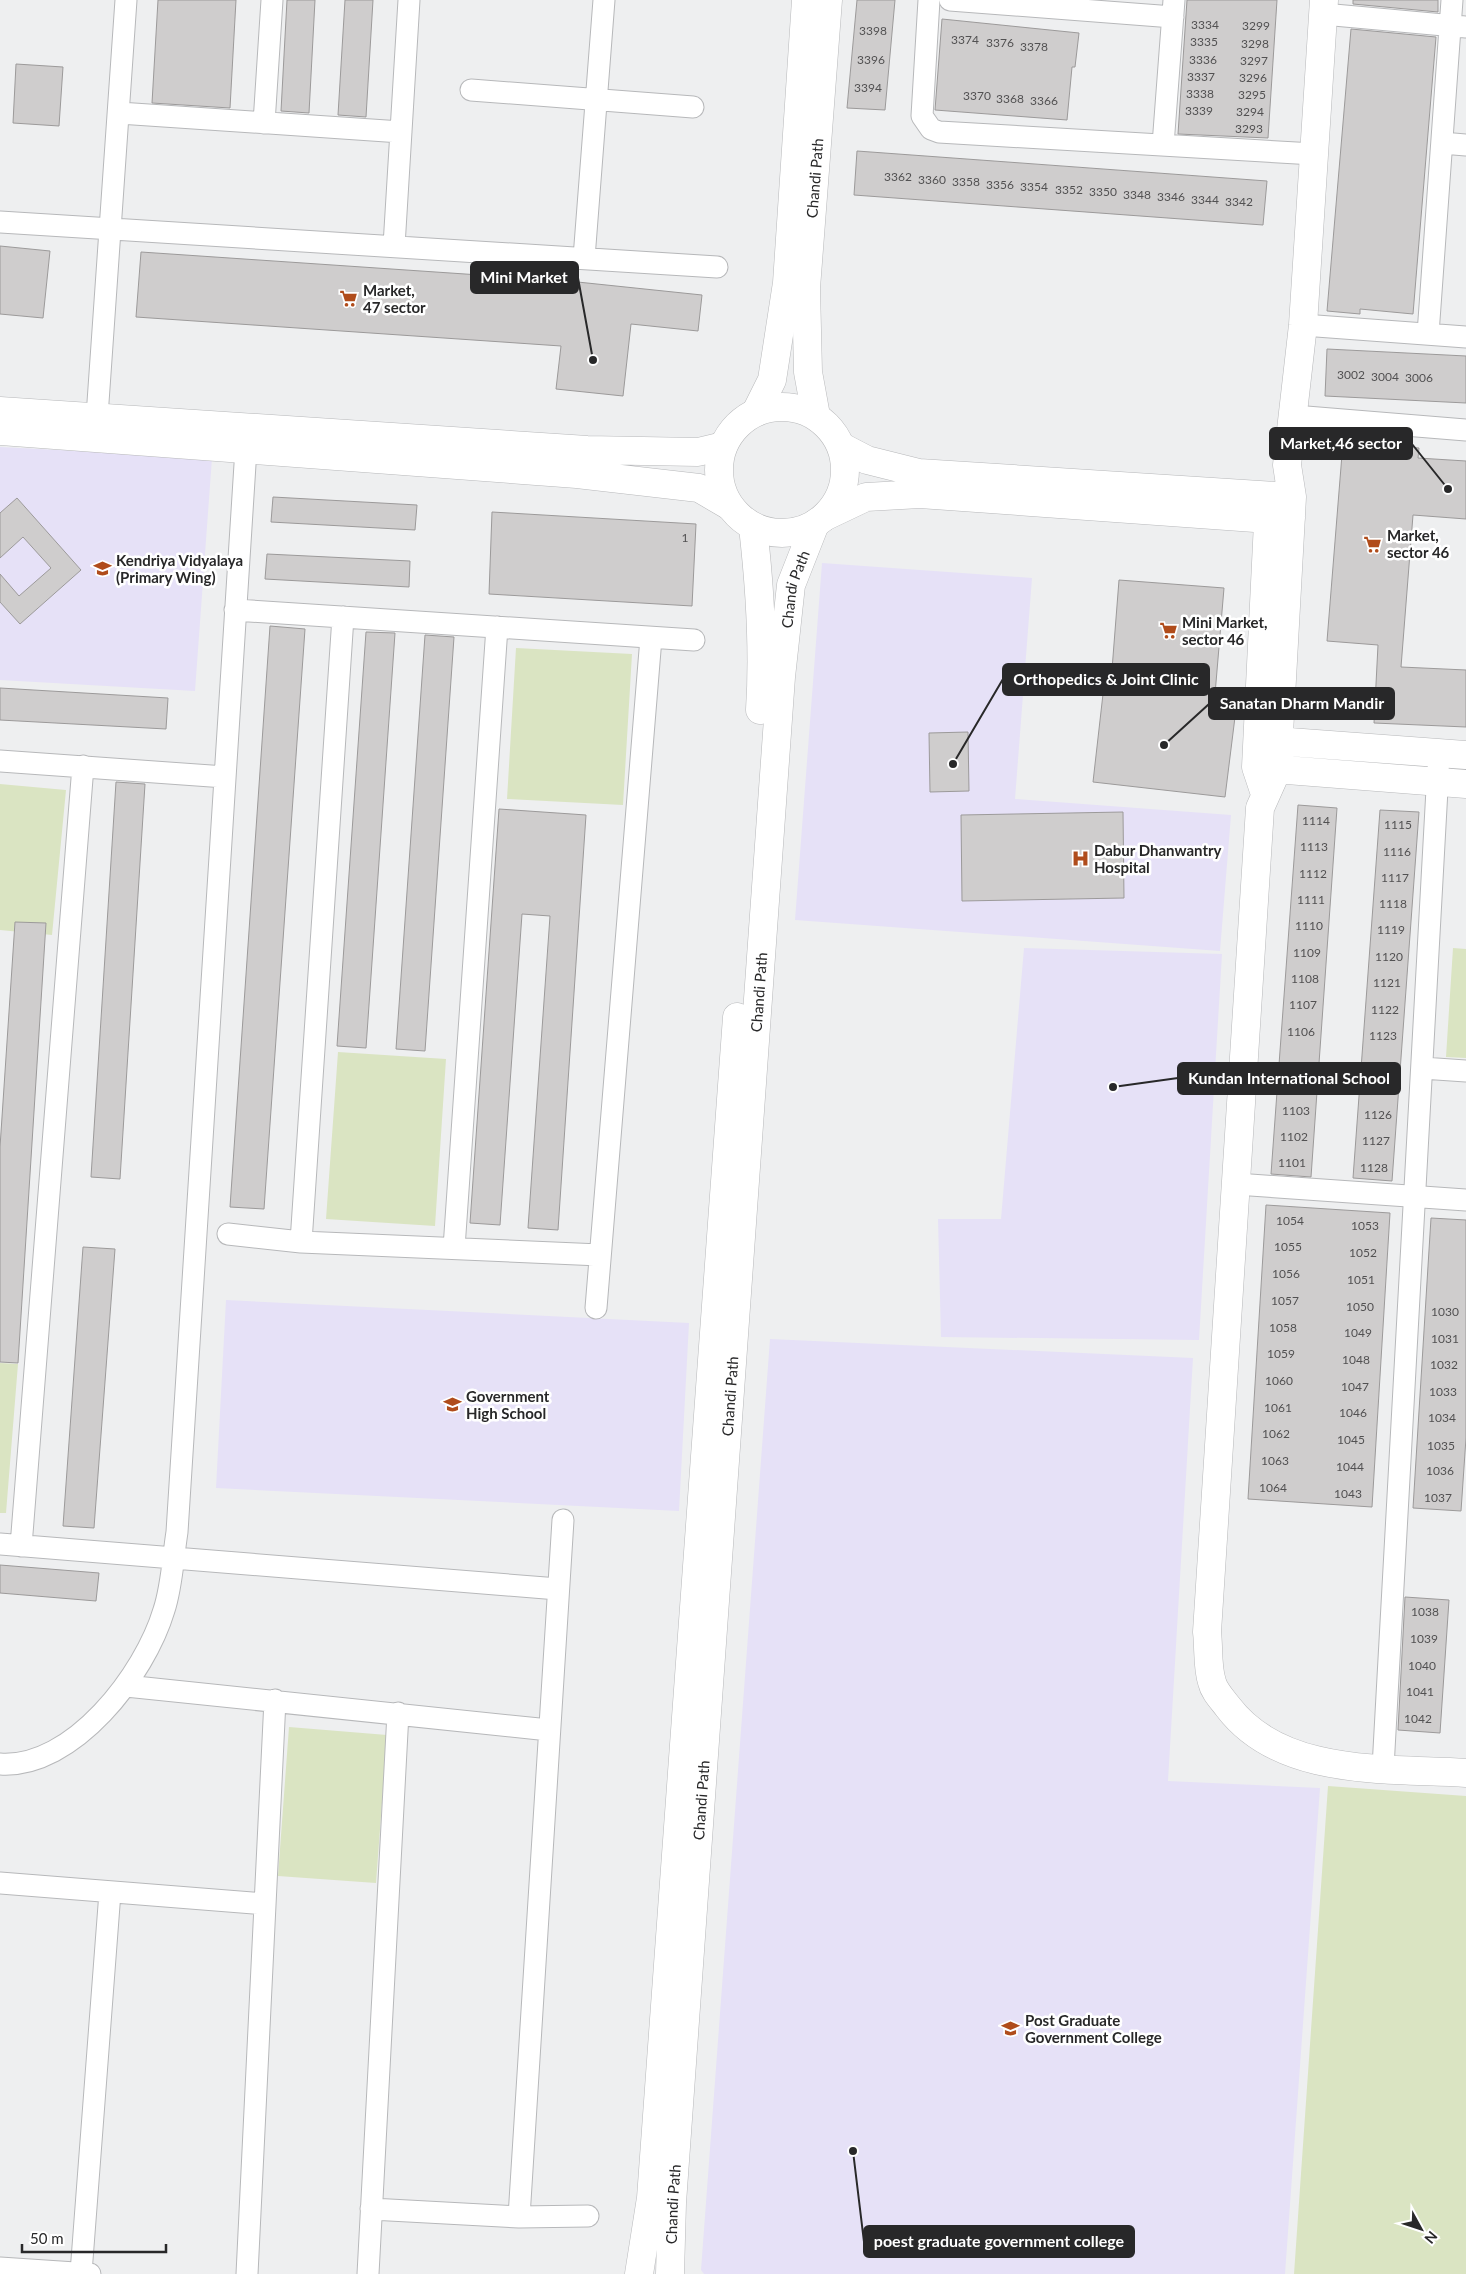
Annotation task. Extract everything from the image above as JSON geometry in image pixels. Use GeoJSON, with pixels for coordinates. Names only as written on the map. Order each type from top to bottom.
{"type":"FeatureCollection","features":[{"type":"Feature","properties":{"kind":"main road","name":"Chandi Path"},"geometry":{"type":"LineString","coordinates":[[756,412],[772,380],[787,284],[806,0]]}},
{"type":"Feature","properties":{"kind":"main road","name":"Chandi Path"},"geometry":{"type":"LineString","coordinates":[[816,416],[808,372],[806,288],[828,0]]}},
{"type":"Feature","properties":{"kind":"main road"},"geometry":{"type":"LineString","coordinates":[[1324,7],[1303,325],[1294,416],[1280,507],[1265,794],[1260,808],[1207,1632],[1212,1681],[1216,1691],[1239,1722],[1282,1751],[1326,1764],[1466,1773]]}},
{"type":"Feature","properties":{"kind":"main road"},"geometry":{"type":"LineString","coordinates":[[728,505],[721,490],[718,468],[723,446],[738,424],[756,412],[784,406],[804,410],[816,416],[828,426],[842,447],[846,472],[840,496],[821,520]]}},
{"type":"Feature","properties":{"kind":"main road"},"geometry":{"type":"LineString","coordinates":[[0,411],[96,428]]}},
{"type":"Feature","properties":{"kind":"main road"},"geometry":{"type":"LineString","coordinates":[[0,431],[96,428],[246,438],[587,450],[698,452],[723,446]]}},
{"type":"Feature","properties":{"kind":"main road"},"geometry":{"type":"LineString","coordinates":[[246,438],[699,488],[728,505],[753,527],[780,534],[802,531],[866,497],[920,494],[1280,507]]}},
{"type":"Feature","properties":{"kind":"main road"},"geometry":{"type":"LineString","coordinates":[[842,447],[867,460],[919,474],[1280,507]]}},
{"type":"Feature","properties":{"kind":"main road","name":"Chandi Path"},"geometry":{"type":"LineString","coordinates":[[670,2274],[674,2183],[781,677],[791,584],[821,520]]}},
{"type":"Feature","properties":{"kind":"main road","name":"Chandi Path"},"geometry":{"type":"LineString","coordinates":[[639,2274],[651,2198],[762,680],[761,600],[753,527]]}},
{"type":"Feature","properties":{"kind":"main road"},"geometry":{"type":"LineString","coordinates":[[1268,741],[1466,755]]}},
{"type":"Feature","properties":{"kind":"main road"},"geometry":{"type":"LineString","coordinates":[[1266,768],[1466,784]]}},
{"type":"Feature","properties":{"kind":"street"},"geometry":{"type":"LineString","coordinates":[[96,428],[126,0]]}},
{"type":"Feature","properties":{"kind":"street"},"geometry":{"type":"LineString","coordinates":[[264,123],[272,0]]}},
{"type":"Feature","properties":{"kind":"street"},"geometry":{"type":"LineString","coordinates":[[394,246],[408,0]]}},
{"type":"Feature","properties":{"kind":"street"},"geometry":{"type":"LineString","coordinates":[[584,258],[604,0]]}},
{"type":"Feature","properties":{"kind":"street"},"geometry":{"type":"LineString","coordinates":[[929,0],[921,105],[922,116],[931,128],[946,133],[1314,154]]}},
{"type":"Feature","properties":{"kind":"street"},"geometry":{"type":"LineString","coordinates":[[950,0],[1173,8],[1163,145]]}},
{"type":"Feature","properties":{"kind":"street"},"geometry":{"type":"LineString","coordinates":[[1428,334],[1442,143],[1458,26],[1452,0]]}},
{"type":"Feature","properties":{"kind":"street"},"geometry":{"type":"LineString","coordinates":[[1324,7],[1458,26]]}},
{"type":"Feature","properties":{"kind":"street"},"geometry":{"type":"LineString","coordinates":[[471,90],[693,107]]}},
{"type":"Feature","properties":{"kind":"street"},"geometry":{"type":"LineString","coordinates":[[119,113],[400,132]]}},
{"type":"Feature","properties":{"kind":"street"},"geometry":{"type":"LineString","coordinates":[[1442,143],[1466,145]]}},
{"type":"Feature","properties":{"kind":"street"},"geometry":{"type":"LineString","coordinates":[[0,222],[717,267]]}},
{"type":"Feature","properties":{"kind":"street"},"geometry":{"type":"LineString","coordinates":[[1303,325],[1466,337]]}},
{"type":"Feature","properties":{"kind":"street"},"geometry":{"type":"LineString","coordinates":[[1294,416],[1466,430]]}},
{"type":"Feature","properties":{"kind":"street"},"geometry":{"type":"LineString","coordinates":[[0,1764],[33,1762],[92,1725],[138,1670],[164,1610],[176,1532],[246,438]]}},
{"type":"Feature","properties":{"kind":"street"},"geometry":{"type":"LineString","coordinates":[[235,610],[694,640]]}},
{"type":"Feature","properties":{"kind":"street"},"geometry":{"type":"LineString","coordinates":[[301,1242],[343,617]]}},
{"type":"Feature","properties":{"kind":"street"},"geometry":{"type":"LineString","coordinates":[[454,1248],[497,627]]}},
{"type":"Feature","properties":{"kind":"street"},"geometry":{"type":"LineString","coordinates":[[596,1308],[651,638]]}},
{"type":"Feature","properties":{"kind":"street"},"geometry":{"type":"LineString","coordinates":[[1383,1768],[1439,753]]}},
{"type":"Feature","properties":{"kind":"street"},"geometry":{"type":"LineString","coordinates":[[0,761],[225,777]]}},
{"type":"Feature","properties":{"kind":"street"},"geometry":{"type":"LineString","coordinates":[[21,1546],[83,766]]}},
{"type":"Feature","properties":{"kind":"street"},"geometry":{"type":"LineString","coordinates":[[1422,1068],[1466,1071]]}},
{"type":"Feature","properties":{"kind":"street"},"geometry":{"type":"LineString","coordinates":[[1236,1184],[1466,1200]]}},
{"type":"Feature","properties":{"kind":"street"},"geometry":{"type":"LineString","coordinates":[[228,1234],[301,1242],[600,1255]]}},
{"type":"Feature","properties":{"kind":"street"},"geometry":{"type":"LineString","coordinates":[[519,2217],[562,1520]]}},
{"type":"Feature","properties":{"kind":"street"},"geometry":{"type":"LineString","coordinates":[[0,1544],[558,1589]]}},
{"type":"Feature","properties":{"kind":"street"},"geometry":{"type":"LineString","coordinates":[[126,1686],[275,1700],[548,1730]]}},
{"type":"Feature","properties":{"kind":"street"},"geometry":{"type":"LineString","coordinates":[[247,2274],[275,1700]]}},
{"type":"Feature","properties":{"kind":"street"},"geometry":{"type":"LineString","coordinates":[[368,2274],[398,1713]]}},
{"type":"Feature","properties":{"kind":"street"},"geometry":{"type":"LineString","coordinates":[[0,1883],[265,1904]]}},
{"type":"Feature","properties":{"kind":"street"},"geometry":{"type":"LineString","coordinates":[[81,2273],[110,1892]]}},
{"type":"Feature","properties":{"kind":"street"},"geometry":{"type":"LineString","coordinates":[[371,2209],[519,2217],[588,2216]]}},
{"type":"Feature","properties":{"kind":"street"},"geometry":{"type":"LineString","coordinates":[[0,2268],[90,2274]]}},
{"type":"Feature","properties":{"kind":"shaded area","name":"Kendriya Vidyalaya (Primary Wing)"},"geometry":{"type":"Polygon","coordinates":[[[0,447],[212,458],[195,691],[0,680],[0,447]]]}},
{"type":"Feature","properties":{"kind":"shaded area"},"geometry":{"type":"Polygon","coordinates":[[[822,563],[1032,578],[1015,799],[1231,815],[1220,951],[795,920],[822,563]]]}},
{"type":"Feature","properties":{"kind":"shaded area"},"geometry":{"type":"Polygon","coordinates":[[[1024,948],[1222,954],[1199,1340],[941,1337],[938,1219],[1001,1219],[1024,948]]]}},
{"type":"Feature","properties":{"kind":"shaded area","name":"Government High School"},"geometry":{"type":"Polygon","coordinates":[[[226,1300],[689,1323],[679,1511],[216,1488],[226,1300]]]}},
{"type":"Feature","properties":{"kind":"shaded area","name":"Post Graduate Government College"},"geometry":{"type":"Polygon","coordinates":[[[770,1339],[1193,1358],[1168,1781],[1320,1788],[1285,2274],[704,2274],[701,2270],[770,1339]]]}},
{"type":"Feature","properties":{"kind":"green space"},"geometry":{"type":"Polygon","coordinates":[[[516,648],[632,654],[623,805],[507,799],[516,648]]]}},
{"type":"Feature","properties":{"kind":"green space"},"geometry":{"type":"Polygon","coordinates":[[[0,784],[66,790],[52,935],[0,930],[0,784]]]}},
{"type":"Feature","properties":{"kind":"green space"},"geometry":{"type":"Polygon","coordinates":[[[1453,948],[1466,949],[1466,1058],[1446,1057],[1453,948]]]}},
{"type":"Feature","properties":{"kind":"green space"},"geometry":{"type":"Polygon","coordinates":[[[338,1052],[446,1059],[435,1226],[326,1219],[338,1052]]]}},
{"type":"Feature","properties":{"kind":"green space"},"geometry":{"type":"Polygon","coordinates":[[[0,1363],[18,1364],[6,1513],[0,1513],[0,1363]]]}},
{"type":"Feature","properties":{"kind":"green space"},"geometry":{"type":"Polygon","coordinates":[[[289,1727],[387,1735],[376,1883],[278,1876],[289,1727]]]}},
{"type":"Feature","properties":{"kind":"green space"},"geometry":{"type":"Polygon","coordinates":[[[1328,1786],[1466,1796],[1466,2274],[1294,2274],[1328,1786]]]}},
{"type":"Feature","properties":{"kind":"building"},"geometry":{"type":"Polygon","coordinates":[[[158,0],[236,0],[230,108],[152,103],[158,0]]]}},
{"type":"Feature","properties":{"kind":"building"},"geometry":{"type":"Polygon","coordinates":[[[287,0],[315,0],[309,113],[281,111],[287,0]]]}},
{"type":"Feature","properties":{"kind":"building"},"geometry":{"type":"Polygon","coordinates":[[[345,0],[373,0],[366,117],[338,115],[345,0]]]}},
{"type":"Feature","properties":{"kind":"building"},"geometry":{"type":"Polygon","coordinates":[[[857,0],[895,0],[885,110],[847,108],[857,0]]]}},
{"type":"Feature","properties":{"kind":"building"},"geometry":{"type":"Polygon","coordinates":[[[1187,0],[1277,0],[1268,138],[1178,134],[1187,0]]]}},
{"type":"Feature","properties":{"kind":"building"},"geometry":{"type":"Polygon","coordinates":[[[1353,0],[1438,0],[1438,12],[1353,4],[1353,0]]]}},
{"type":"Feature","properties":{"kind":"building"},"geometry":{"type":"Polygon","coordinates":[[[942,19],[1079,33],[1075,67],[1072,67],[1067,120],[935,110],[942,19]]]}},
{"type":"Feature","properties":{"kind":"building"},"geometry":{"type":"Polygon","coordinates":[[[1351,29],[1436,37],[1413,314],[1360,309],[1360,314],[1327,311],[1351,29]]]}},
{"type":"Feature","properties":{"kind":"building"},"geometry":{"type":"Polygon","coordinates":[[[16,64],[63,67],[59,126],[13,123],[16,64]]]}},
{"type":"Feature","properties":{"kind":"building"},"geometry":{"type":"Polygon","coordinates":[[[857,151],[1267,181],[1263,225],[854,195],[857,151]]]}},
{"type":"Feature","properties":{"kind":"building"},"geometry":{"type":"Polygon","coordinates":[[[0,246],[50,251],[43,318],[0,314],[0,246]]]}},
{"type":"Feature","properties":{"kind":"building","name":"Market, 47 sector"},"geometry":{"type":"Polygon","coordinates":[[[141,252],[568,281],[702,295],[698,331],[631,324],[623,396],[556,389],[561,346],[136,317],[141,252]]]}},
{"type":"Feature","properties":{"kind":"building"},"geometry":{"type":"Polygon","coordinates":[[[1327,349],[1466,356],[1466,403],[1325,396],[1327,349]]]}},
{"type":"Feature","properties":{"kind":"building","name":"Market, sector 46"},"geometry":{"type":"Polygon","coordinates":[[[1343,442],[1419,448],[1418,458],[1466,461],[1466,519],[1413,515],[1401,667],[1466,670],[1466,727],[1374,723],[1378,645],[1327,641],[1343,442]]]}},
{"type":"Feature","properties":{"kind":"building"},"geometry":{"type":"Polygon","coordinates":[[[273,497],[417,505],[415,530],[271,522],[273,497]]]}},
{"type":"Feature","properties":{"kind":"building"},"geometry":{"type":"Polygon","coordinates":[[[17,498],[81,570],[20,624],[0,602],[0,574],[19,596],[51,568],[23,537],[0,558],[0,513],[17,498]]]}},
{"type":"Feature","properties":{"kind":"building"},"geometry":{"type":"Polygon","coordinates":[[[492,512],[696,524],[692,606],[489,594],[492,512]]]}},
{"type":"Feature","properties":{"kind":"building"},"geometry":{"type":"Polygon","coordinates":[[[267,554],[410,561],[409,587],[265,579],[267,554]]]}},
{"type":"Feature","properties":{"kind":"building"},"geometry":{"type":"Polygon","coordinates":[[[1119,580],[1224,588],[1214,706],[1236,709],[1225,797],[1093,782],[1103,694],[1110,695],[1119,580]]]}},
{"type":"Feature","properties":{"kind":"building"},"geometry":{"type":"Polygon","coordinates":[[[270,626],[305,629],[264,1209],[230,1207],[270,626]]]}},
{"type":"Feature","properties":{"kind":"building"},"geometry":{"type":"Polygon","coordinates":[[[366,632],[395,633],[366,1048],[337,1046],[366,632]]]}},
{"type":"Feature","properties":{"kind":"building"},"geometry":{"type":"Polygon","coordinates":[[[425,635],[454,637],[425,1051],[396,1049],[425,635]]]}},
{"type":"Feature","properties":{"kind":"building"},"geometry":{"type":"Polygon","coordinates":[[[0,688],[168,698],[166,729],[0,720],[0,688]]]}},
{"type":"Feature","properties":{"kind":"building"},"geometry":{"type":"Polygon","coordinates":[[[968,732],[969,791],[930,792],[929,733],[968,732]]]}},
{"type":"Feature","properties":{"kind":"building"},"geometry":{"type":"Polygon","coordinates":[[[116,782],[145,784],[120,1179],[91,1177],[116,782]]]}},
{"type":"Feature","properties":{"kind":"building"},"geometry":{"type":"Polygon","coordinates":[[[1298,805],[1337,808],[1311,1177],[1271,1174],[1298,805]]]}},
{"type":"Feature","properties":{"kind":"building"},"geometry":{"type":"Polygon","coordinates":[[[499,809],[586,815],[558,1230],[528,1228],[550,916],[522,914],[500,1225],[470,1223],[499,809]]]}},
{"type":"Feature","properties":{"kind":"building"},"geometry":{"type":"Polygon","coordinates":[[[1380,810],[1419,812],[1392,1181],[1353,1178],[1380,810]]]}},
{"type":"Feature","properties":{"kind":"building"},"geometry":{"type":"Polygon","coordinates":[[[1123,812],[1124,898],[962,901],[961,815],[1123,812]]]}},
{"type":"Feature","properties":{"kind":"building"},"geometry":{"type":"Polygon","coordinates":[[[15,922],[46,923],[18,1363],[0,1362],[0,1147],[15,922]]]}},
{"type":"Feature","properties":{"kind":"building"},"geometry":{"type":"Polygon","coordinates":[[[1266,1205],[1390,1213],[1372,1507],[1248,1499],[1266,1205]]]}},
{"type":"Feature","properties":{"kind":"building"},"geometry":{"type":"Polygon","coordinates":[[[1431,1218],[1466,1220],[1466,1438],[1461,1511],[1413,1508],[1431,1218]]]}},
{"type":"Feature","properties":{"kind":"building"},"geometry":{"type":"Polygon","coordinates":[[[83,1247],[115,1249],[94,1528],[63,1526],[83,1247]]]}},
{"type":"Feature","properties":{"kind":"building"},"geometry":{"type":"Polygon","coordinates":[[[0,1565],[99,1573],[96,1601],[0,1593],[0,1565]]]}},
{"type":"Feature","properties":{"kind":"building"},"geometry":{"type":"Polygon","coordinates":[[[1405,1597],[1449,1600],[1440,1733],[1398,1730],[1405,1597]]]}},
{"type":"Feature","properties":{"kind":"place","name":"Market, 47 sector"},"geometry":{"type":"Point","coordinates":[349,299]}},
{"type":"Feature","properties":{"kind":"place","name":"Mini Market"},"geometry":{"type":"Point","coordinates":[593,360]}},
{"type":"Feature","properties":{"kind":"place","name":"Market,46 sector"},"geometry":{"type":"Point","coordinates":[1448,489]}},
{"type":"Feature","properties":{"kind":"place","name":"Market, sector 46"},"geometry":{"type":"Point","coordinates":[1373,544]}},
{"type":"Feature","properties":{"kind":"place","name":"Kendriya Vidyalaya (Primary Wing)"},"geometry":{"type":"Point","coordinates":[102,569]}},
{"type":"Feature","properties":{"kind":"place","name":"Mini Market, sector 46"},"geometry":{"type":"Point","coordinates":[1168,631]}},
{"type":"Feature","properties":{"kind":"place","name":"Sanatan Dharm Mandir"},"geometry":{"type":"Point","coordinates":[1164,745]}},
{"type":"Feature","properties":{"kind":"place","name":"Orthopedics & Joint Clinic"},"geometry":{"type":"Point","coordinates":[953,764]}},
{"type":"Feature","properties":{"kind":"place","name":"Dabur Dhanwantry Hospital"},"geometry":{"type":"Point","coordinates":[1080,859]}},
{"type":"Feature","properties":{"kind":"place","name":"Kundan International School"},"geometry":{"type":"Point","coordinates":[1113,1087]}},
{"type":"Feature","properties":{"kind":"place","name":"Government High School"},"geometry":{"type":"Point","coordinates":[452,1405]}},
{"type":"Feature","properties":{"kind":"place","name":"Post Graduate Government College"},"geometry":{"type":"Point","coordinates":[1011,2029]}},
{"type":"Feature","properties":{"kind":"place","name":"poest graduate government college"},"geometry":{"type":"Point","coordinates":[853,2151]}}]}
